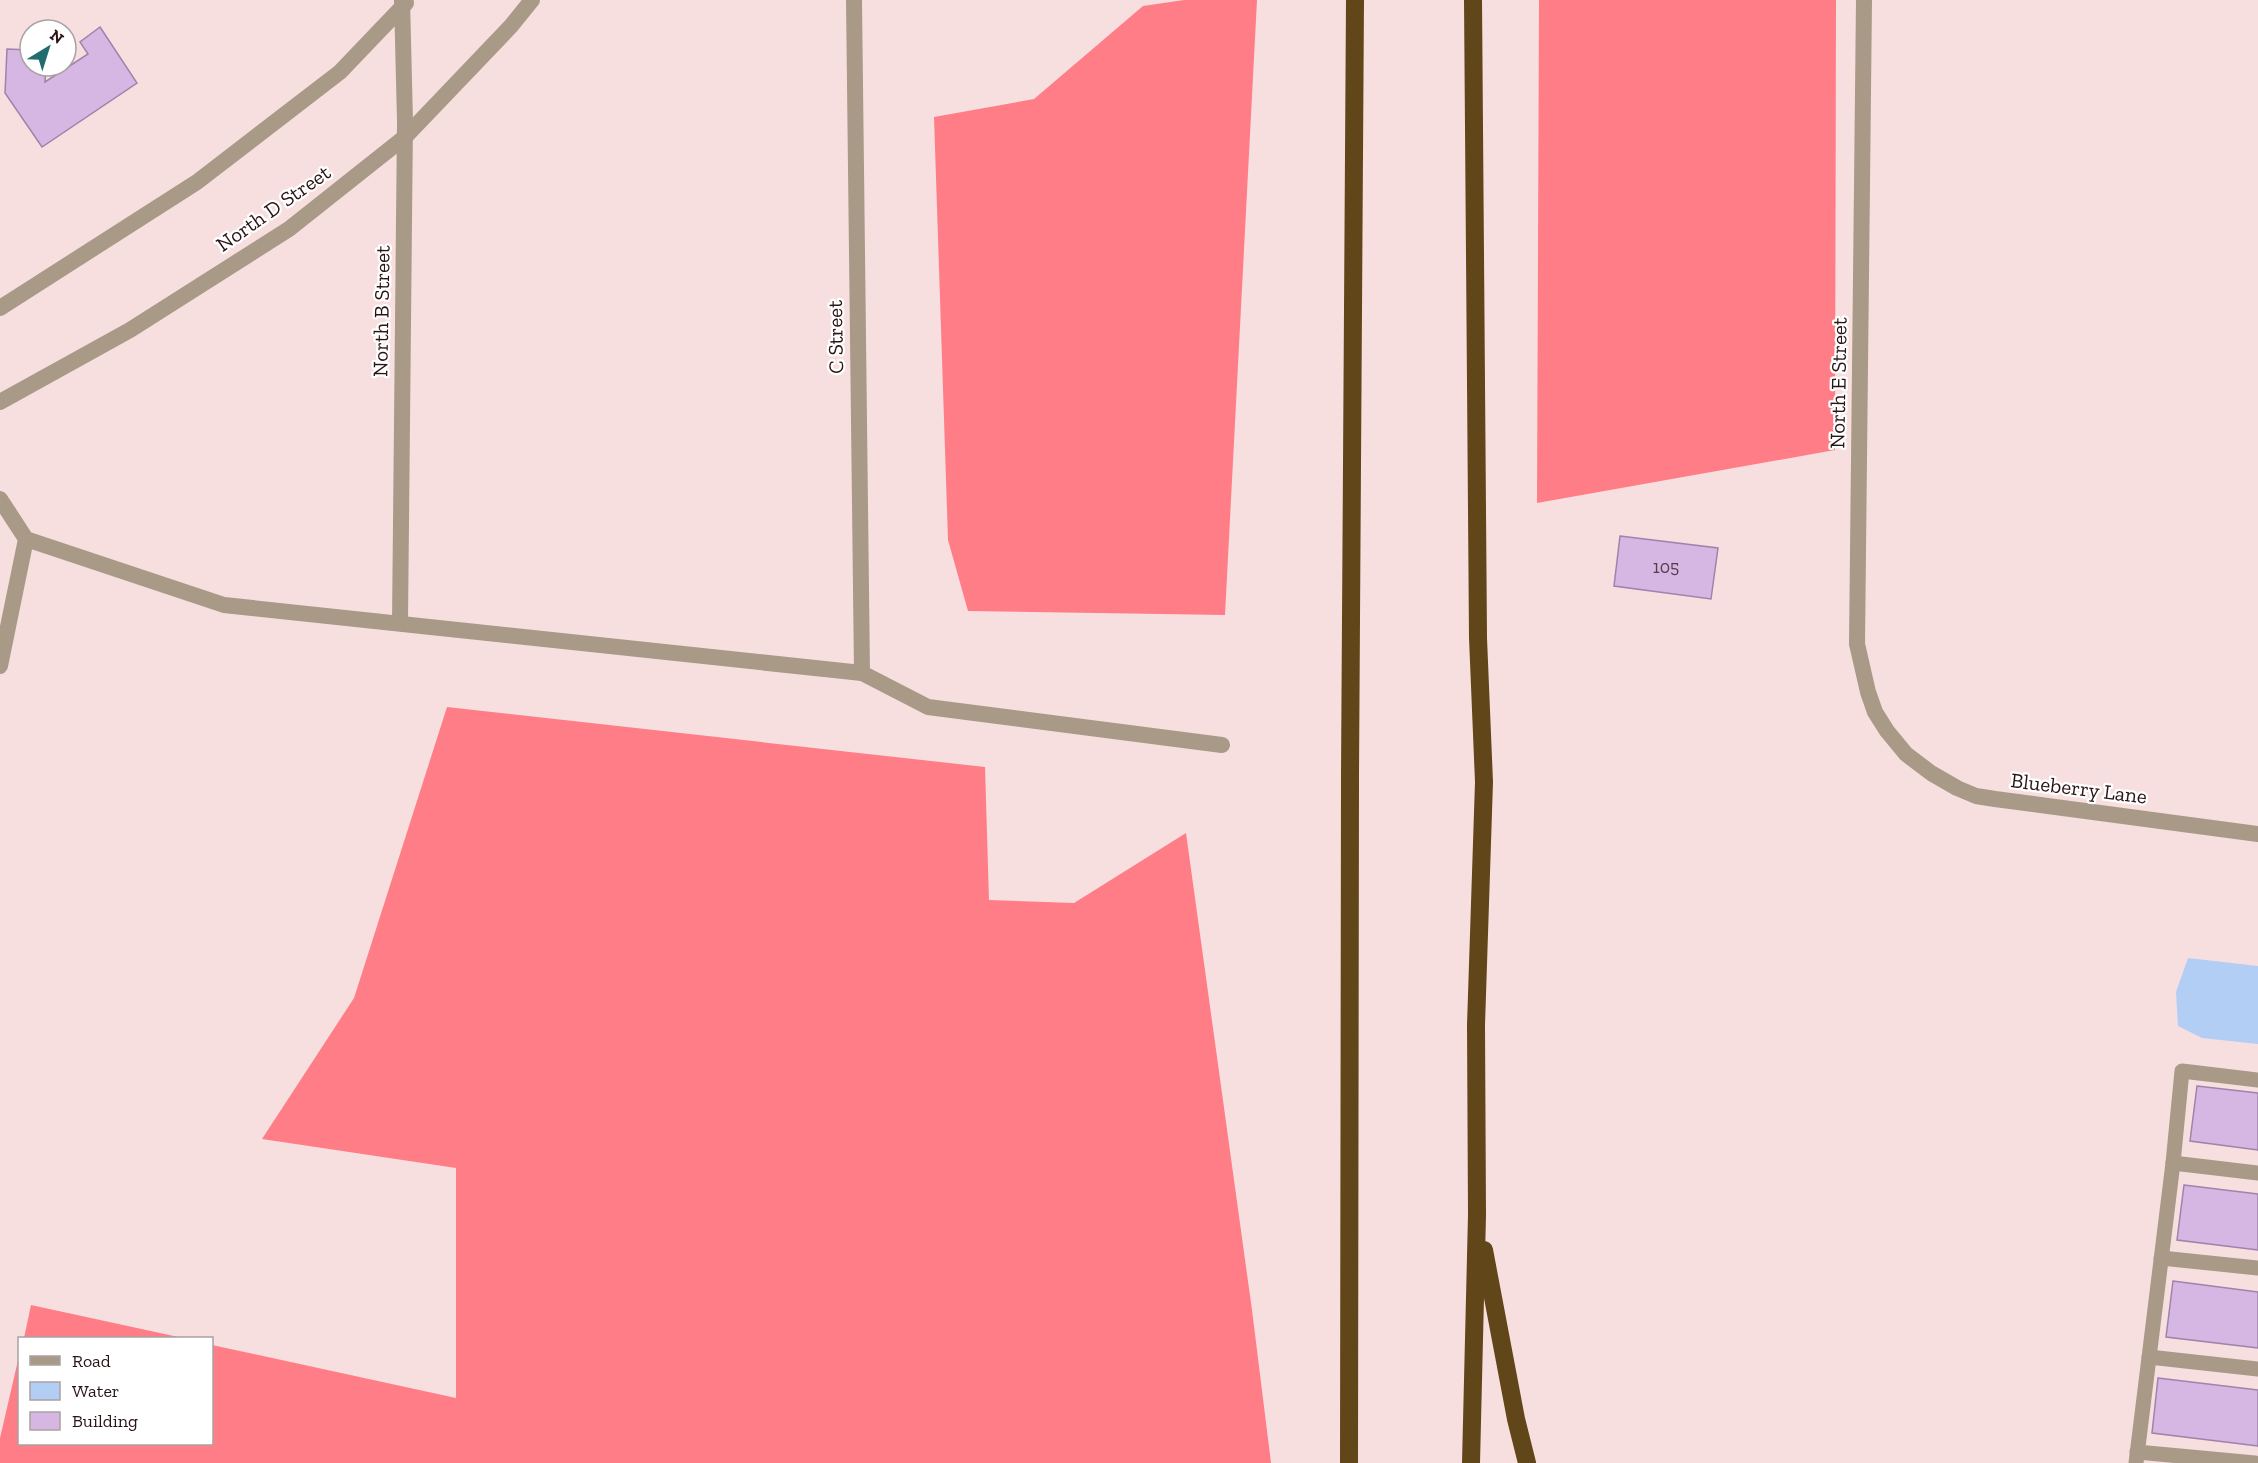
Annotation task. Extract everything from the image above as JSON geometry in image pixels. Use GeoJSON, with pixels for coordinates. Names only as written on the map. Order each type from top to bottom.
{"type":"FeatureCollection","features":[{"type":"Feature","properties":{"kind":"highway"},"geometry":{"type":"LineString","coordinates":[[1349,1463],[1350,774],[1355,0]]}},
{"type":"Feature","properties":{"kind":"highway"},"geometry":{"type":"LineString","coordinates":[[1472,1463],[1477,1215],[1476,1025],[1484,782],[1478,638],[1473,0]]}},
{"type":"Feature","properties":{"kind":"highway"},"geometry":{"type":"LineString","coordinates":[[1477,1215],[1516,1419],[1527,1463]]}},
{"type":"Feature","properties":{"kind":"street","name":"North D Street"},"geometry":{"type":"LineString","coordinates":[[0,402],[130,330],[289,229],[405,137],[511,26],[532,0]]}},
{"type":"Feature","properties":{"kind":"street","name":"C Street"},"geometry":{"type":"LineString","coordinates":[[854,0],[862,673]]}},
{"type":"Feature","properties":{"kind":"street","name":"North E Street"},"geometry":{"type":"LineString","coordinates":[[1864,0],[1857,644],[1861,669],[1875,712],[1906,754]]}},
{"type":"Feature","properties":{"kind":"street","name":"North B Street"},"geometry":{"type":"LineString","coordinates":[[400,623],[405,137],[404,2]]}},
{"type":"Feature","properties":{"kind":"street"},"geometry":{"type":"LineString","coordinates":[[0,308],[197,182],[340,72],[404,2]]}},
{"type":"Feature","properties":{"kind":"street"},"geometry":{"type":"LineString","coordinates":[[0,499],[26,539],[224,605],[862,673],[928,707],[1222,745]]}},
{"type":"Feature","properties":{"kind":"street"},"geometry":{"type":"LineString","coordinates":[[0,666],[26,539]]}},
{"type":"Feature","properties":{"kind":"street","name":"Blueberry Lane"},"geometry":{"type":"LineString","coordinates":[[1906,754],[1931,773],[1976,796],[2258,834]]}},
{"type":"Feature","properties":{"kind":"lane"},"geometry":{"type":"LineString","coordinates":[[2255,1463],[2136,1457],[2173,1163],[2182,1071],[2258,1080]]}},
{"type":"Feature","properties":{"kind":"lane"},"geometry":{"type":"LineString","coordinates":[[2173,1163],[2258,1173]]}},
{"type":"Feature","properties":{"kind":"lane"},"geometry":{"type":"LineString","coordinates":[[2161,1258],[2258,1268]]}},
{"type":"Feature","properties":{"kind":"lane"},"geometry":{"type":"LineString","coordinates":[[2149,1357],[2258,1369]]}},
{"type":"Feature","properties":{"kind":"shaded area"},"geometry":{"type":"Polygon","coordinates":[[[1184,0],[1257,0],[1225,615],[968,611],[948,540],[934,117],[1034,99],[1143,6],[1184,0]]]}},
{"type":"Feature","properties":{"kind":"shaded area"},"geometry":{"type":"Polygon","coordinates":[[[1539,0],[1836,0],[1835,450],[1537,503],[1539,0]]]}},
{"type":"Feature","properties":{"kind":"shaded area"},"geometry":{"type":"Polygon","coordinates":[[[447,707],[985,767],[989,900],[1074,903],[1186,833],[1271,1463],[0,1463],[0,1438],[18,1360],[18,1445],[213,1445],[213,1345],[456,1398],[456,1168],[262,1139],[354,998],[447,707]]]}},
{"type":"Feature","properties":{"kind":"shaded area"},"geometry":{"type":"Polygon","coordinates":[[[31,1305],[178,1337],[24,1337],[31,1305]]]}},
{"type":"Feature","properties":{"kind":"water"},"geometry":{"type":"Polygon","coordinates":[[[2188,958],[2258,966],[2258,1044],[2202,1038],[2178,1026],[2176,992],[2188,958]]]}},
{"type":"Feature","properties":{"kind":"building"},"geometry":{"type":"Polygon","coordinates":[[[100,27],[137,83],[42,147],[5,93],[7,49],[18,49],[18,78],[45,78],[45,82],[51,78],[78,78],[78,61],[88,54],[80,42],[100,27]]]}},
{"type":"Feature","properties":{"kind":"building"},"geometry":{"type":"Polygon","coordinates":[[[1620,536],[1718,548],[1711,599],[1614,586],[1620,536]]]}},
{"type":"Feature","properties":{"kind":"building"},"geometry":{"type":"Polygon","coordinates":[[[2197,1086],[2258,1093],[2258,1150],[2190,1141],[2197,1086]]]}},
{"type":"Feature","properties":{"kind":"building"},"geometry":{"type":"Polygon","coordinates":[[[2184,1185],[2258,1194],[2258,1250],[2177,1240],[2184,1185]]]}},
{"type":"Feature","properties":{"kind":"building"},"geometry":{"type":"Polygon","coordinates":[[[2173,1281],[2258,1292],[2258,1348],[2166,1337],[2173,1281]]]}},
{"type":"Feature","properties":{"kind":"building"},"geometry":{"type":"Polygon","coordinates":[[[2158,1378],[2258,1390],[2258,1446],[2152,1433],[2158,1378]]]}}]}
